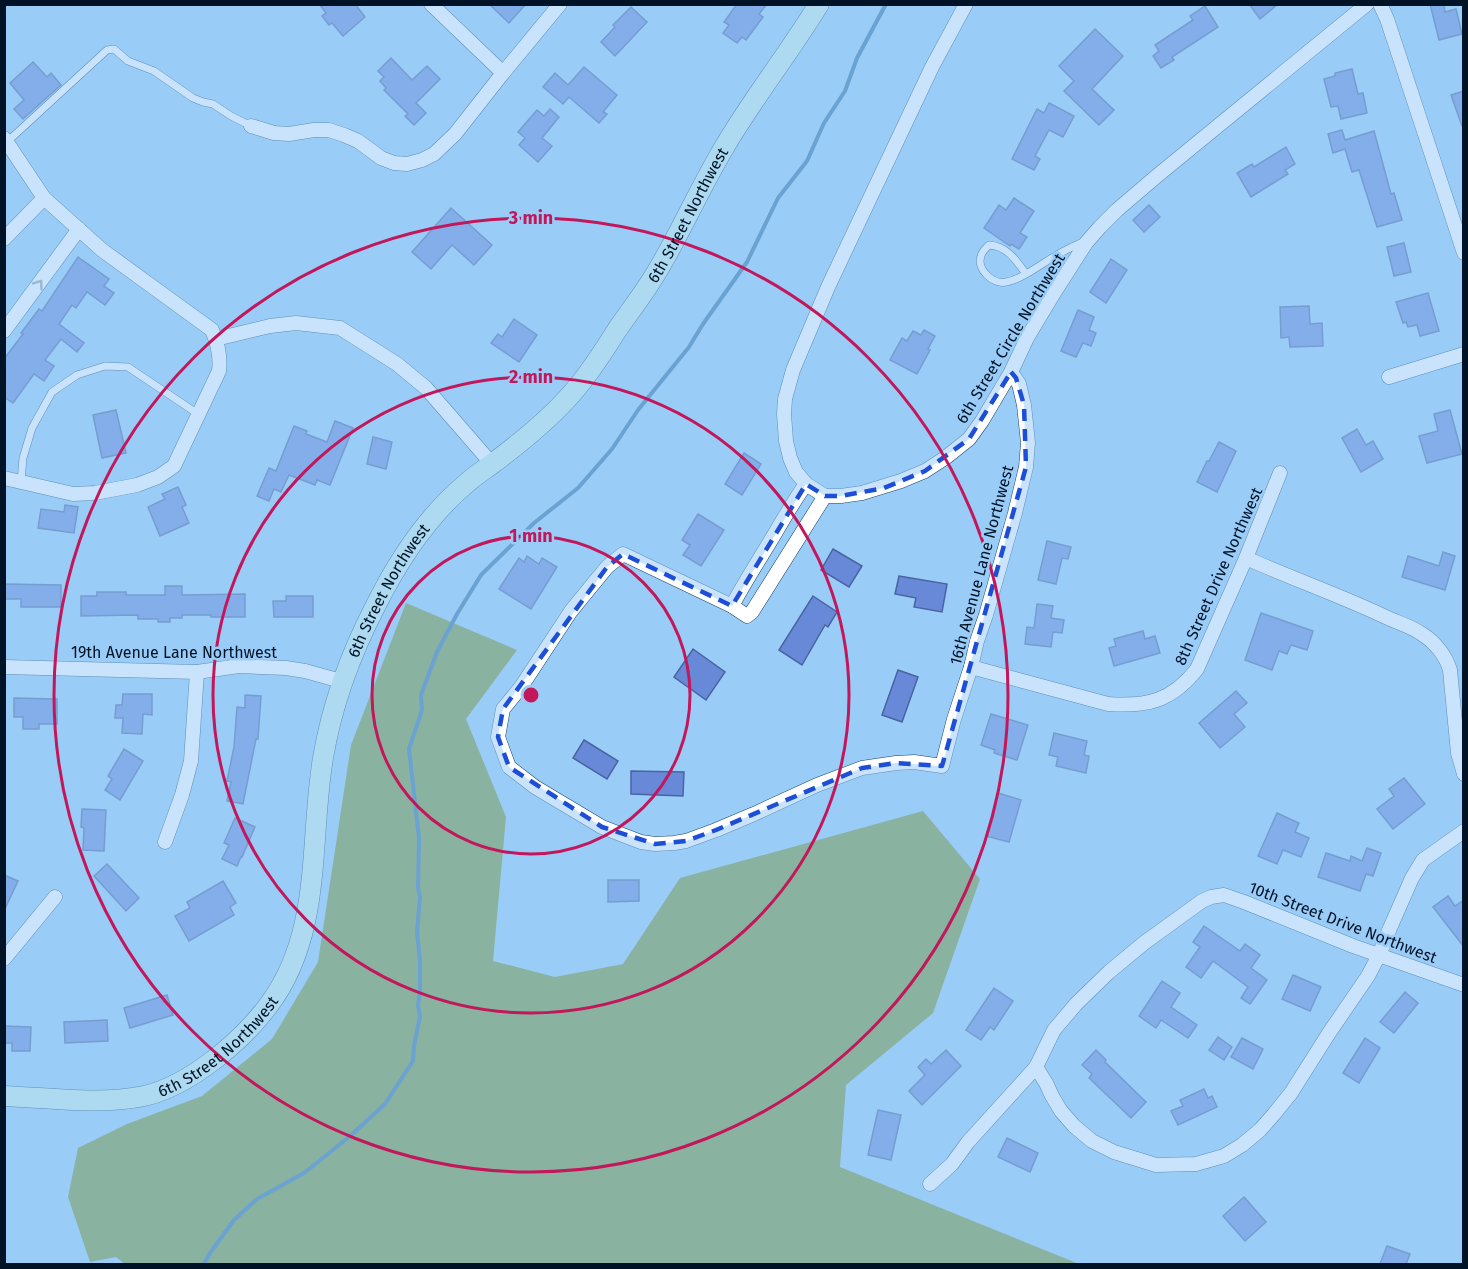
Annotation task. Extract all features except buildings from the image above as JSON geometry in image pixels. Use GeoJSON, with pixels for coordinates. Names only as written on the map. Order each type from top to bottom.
{"type":"FeatureCollection","features":[{"type":"Feature","properties":{"kind":"street"},"geometry":{"type":"LineString","coordinates":[[431,4],[503,73]]}},
{"type":"Feature","properties":{"kind":"street"},"geometry":{"type":"LineString","coordinates":[[251,126],[274,133],[289,134],[329,130],[358,141],[381,158],[394,163],[407,164],[422,160],[434,154],[455,134],[560,4]]}},
{"type":"Feature","properties":{"kind":"street","name":"6th Street Northwest"},"geometry":{"type":"LineString","coordinates":[[4,1096],[92,1100],[146,1096],[191,1076],[238,1038],[268,1007],[291,967],[305,926],[312,885],[323,757],[331,715],[341,681],[375,607],[415,538],[446,502],[469,481],[531,434],[580,385],[663,263],[726,144],[819,4]]}},
{"type":"Feature","properties":{"kind":"street"},"geometry":{"type":"LineString","coordinates":[[806,484],[744,582],[732,606],[747,616],[752,612],[794,548],[825,496],[806,484],[796,472],[790,458],[784,414],[785,399],[793,370],[828,287],[932,67],[966,4]]}},
{"type":"Feature","properties":{"kind":"street","name":"6th Street Circle Northwest"},"geometry":{"type":"LineString","coordinates":[[825,496],[852,495],[884,488],[925,471],[969,440],[1011,372],[1027,338],[1090,238],[1117,210],[1158,174],[1367,4]]}},
{"type":"Feature","properties":{"kind":"street"},"geometry":{"type":"LineString","coordinates":[[1380,4],[1464,253]]}},
{"type":"Feature","properties":{"kind":"street"},"geometry":{"type":"LineString","coordinates":[[4,478],[73,494],[95,493],[137,485],[158,477],[174,466],[219,371],[220,353],[212,330],[102,250],[44,198],[6,140]]}},
{"type":"Feature","properties":{"kind":"street"},"geometry":{"type":"LineString","coordinates":[[4,239],[44,198]]}},
{"type":"Feature","properties":{"kind":"street"},"geometry":{"type":"LineString","coordinates":[[4,331],[79,229]]}},
{"type":"Feature","properties":{"kind":"street"},"geometry":{"type":"LineString","coordinates":[[216,339],[270,326],[296,323],[340,328],[397,364],[426,388],[492,464]]}},
{"type":"Feature","properties":{"kind":"street"},"geometry":{"type":"LineString","coordinates":[[1389,377],[1464,354]]}},
{"type":"Feature","properties":{"kind":"street","name":"16th Avenue Lane Northwest"},"geometry":{"type":"LineString","coordinates":[[732,606],[623,554],[607,567],[571,611],[521,687],[503,709],[498,737],[510,767],[535,786],[602,827],[641,842],[655,844],[686,840],[716,830],[861,768],[896,763],[929,763],[942,766],[1015,513],[1026,466],[1028,444],[1024,405],[1019,384],[1011,372]]}},
{"type":"Feature","properties":{"kind":"street","name":"8th Street Drive Northwest"},"geometry":{"type":"LineString","coordinates":[[971,668],[1108,704],[1130,706],[1142,704],[1172,693],[1187,682],[1197,669],[1281,473]]}},
{"type":"Feature","properties":{"kind":"street"},"geometry":{"type":"LineString","coordinates":[[1246,558],[1288,577],[1362,605],[1423,634],[1436,646],[1447,659],[1450,670],[1458,753],[1464,774]]}},
{"type":"Feature","properties":{"kind":"street","name":"19th Avenue Lane Northwest"},"geometry":{"type":"LineString","coordinates":[[4,667],[197,672],[239,666],[286,668],[341,681]]}},
{"type":"Feature","properties":{"kind":"street"},"geometry":{"type":"LineString","coordinates":[[165,842],[182,795],[191,761],[197,672]]}},
{"type":"Feature","properties":{"kind":"street"},"geometry":{"type":"LineString","coordinates":[[930,1184],[952,1164],[968,1142],[1036,1067],[1061,1111],[1074,1126],[1092,1141],[1114,1152],[1156,1165],[1187,1165],[1224,1156],[1242,1145],[1274,1114],[1291,1093],[1368,976],[1412,878],[1423,860],[1464,831]]}},
{"type":"Feature","properties":{"kind":"street","name":"10th Street Drive Northwest"},"geometry":{"type":"LineString","coordinates":[[1036,1067],[1054,1030],[1076,1004],[1144,943],[1202,900],[1211,897],[1224,896],[1244,902],[1353,946],[1464,985]]}},
{"type":"Feature","properties":{"kind":"street"},"geometry":{"type":"LineString","coordinates":[[5,956],[55,897]]}},
{"type":"Feature","properties":{"kind":"lane"},"geometry":{"type":"LineString","coordinates":[[6,140],[107,50],[114,50],[128,62],[153,70],[193,98],[213,104],[251,126]]}},
{"type":"Feature","properties":{"kind":"lane"},"geometry":{"type":"LineString","coordinates":[[1026,274],[1013,256],[998,245],[989,245],[981,253],[979,263],[984,272],[996,282],[1006,282],[1026,274],[1090,238]]}},
{"type":"Feature","properties":{"kind":"lane"},"geometry":{"type":"LineString","coordinates":[[21,482],[23,458],[32,428],[52,392],[77,375],[105,366],[128,367],[198,414]]}},
{"type":"Feature","properties":{"kind":"highlighted area"},"geometry":{"type":"Polygon","coordinates":[[[1011,372],[1016,378],[1024,405],[1026,467],[942,766],[896,763],[862,768],[716,830],[686,841],[655,844],[602,827],[509,767],[498,737],[503,709],[607,567],[623,554],[732,606],[806,484],[825,496],[841,496],[884,488],[925,471],[969,439],[1011,372]]]}},
{"type":"Feature","properties":{"kind":"green space"},"geometry":{"type":"Polygon","coordinates":[[[406,603],[517,650],[466,719],[506,817],[493,961],[555,977],[623,964],[680,878],[923,811],[980,879],[933,1013],[846,1085],[840,1167],[1079,1264],[125,1264],[116,1257],[90,1262],[68,1197],[78,1148],[127,1124],[202,1096],[272,1039],[318,962],[351,745],[406,603]]]}},
{"type":"Feature","properties":{"kind":"waterway"},"geometry":{"type":"LineString","coordinates":[[204,1264],[234,1220],[257,1199],[304,1173],[385,1104],[413,1061],[420,1016],[418,1006],[420,961],[417,932],[420,897],[418,888],[419,838],[409,749],[422,710],[421,695],[437,652],[481,575],[534,523],[578,488],[612,449],[638,410],[689,347],[747,262],[778,198],[807,161],[824,123],[845,91],[857,58],[886,4]]}}]}
